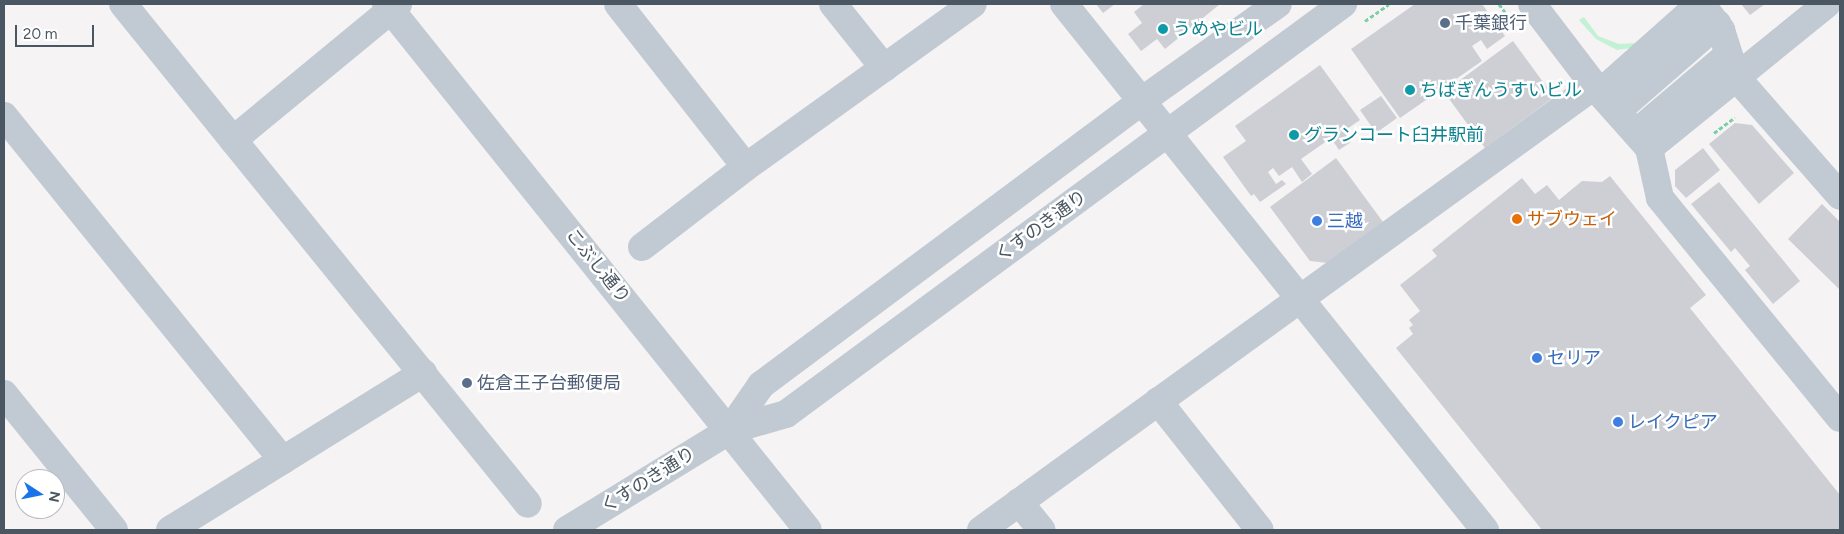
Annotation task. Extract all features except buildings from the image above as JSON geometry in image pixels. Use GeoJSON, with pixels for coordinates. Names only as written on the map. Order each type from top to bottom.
{"type":"FeatureCollection","features":[{"type":"Feature","properties":{"kind":"street"},"geometry":{"type":"LineString","coordinates":[[122,4],[528,504]]}},
{"type":"Feature","properties":{"kind":"street"},"geometry":{"type":"LineString","coordinates":[[618,4],[746,167]]}},
{"type":"Feature","properties":{"kind":"street"},"geometry":{"type":"LineString","coordinates":[[833,4],[884,68]]}},
{"type":"Feature","properties":{"kind":"street"},"geometry":{"type":"LineString","coordinates":[[642,248],[746,167],[973,4]]}},
{"type":"Feature","properties":{"kind":"street"},"geometry":{"type":"LineString","coordinates":[[1064,4],[1140,102],[1302,300],[1485,530]]}},
{"type":"Feature","properties":{"kind":"street","name":"くすのき通り"},"geometry":{"type":"LineString","coordinates":[[730,430],[761,385],[1140,102],[1278,4]]}},
{"type":"Feature","properties":{"kind":"street","name":"くすのき通り"},"geometry":{"type":"LineString","coordinates":[[567,530],[730,430],[786,414],[1343,4]]}},
{"type":"Feature","properties":{"kind":"street"},"geometry":{"type":"LineString","coordinates":[[1532,4],[1604,96],[1642,140],[1660,198],[1840,418]]}},
{"type":"Feature","properties":{"kind":"street"},"geometry":{"type":"LineString","coordinates":[[1717,32],[1739,46],[1770,48],[1827,4]]}},
{"type":"Feature","properties":{"kind":"street"},"geometry":{"type":"LineString","coordinates":[[233,140],[391,6]]}},
{"type":"Feature","properties":{"kind":"street","name":"こぶし通り"},"geometry":{"type":"LineString","coordinates":[[391,6],[808,530]]}},
{"type":"Feature","properties":{"kind":"street"},"geometry":{"type":"LineString","coordinates":[[1642,140],[1717,32]]}},
{"type":"Feature","properties":{"kind":"street"},"geometry":{"type":"LineString","coordinates":[[1717,32],[1840,196]]}},
{"type":"Feature","properties":{"kind":"street"},"geometry":{"type":"LineString","coordinates":[[981,530],[1302,300],[1604,96],[1717,32],[1770,48]]}},
{"type":"Feature","properties":{"kind":"street"},"geometry":{"type":"LineString","coordinates":[[4,116],[283,460]]}},
{"type":"Feature","properties":{"kind":"street"},"geometry":{"type":"LineString","coordinates":[[170,530],[423,373]]}},
{"type":"Feature","properties":{"kind":"street"},"geometry":{"type":"LineString","coordinates":[[4,394],[114,530]]}},
{"type":"Feature","properties":{"kind":"street"},"geometry":{"type":"LineString","coordinates":[[1158,402],[1260,530]]}},
{"type":"Feature","properties":{"kind":"street"},"geometry":{"type":"LineString","coordinates":[[1019,502],[1042,530]]}},
{"type":"Feature","properties":{"kind":"path"},"geometry":{"type":"LineString","coordinates":[[1357,27],[1389,4]]}},
{"type":"Feature","properties":{"kind":"green space"},"geometry":{"type":"Polygon","coordinates":[[[1584,17],[1598,36],[1619,44],[1635,43],[1655,27],[1638,47],[1617,50],[1596,39],[1579,20],[1584,17]]]}},
{"type":"Feature","properties":{"kind":"place","name":"千葉銀行"},"geometry":{"type":"Point","coordinates":[1445,23]}},
{"type":"Feature","properties":{"kind":"place","name":"うめやビル"},"geometry":{"type":"Point","coordinates":[1163,29]}},
{"type":"Feature","properties":{"kind":"place","name":"ちばぎんうすいビル"},"geometry":{"type":"Point","coordinates":[1410,90]}},
{"type":"Feature","properties":{"kind":"place","name":"グランコート臼井駅前"},"geometry":{"type":"Point","coordinates":[1294,135]}},
{"type":"Feature","properties":{"kind":"place","name":"サブウェイ"},"geometry":{"type":"Point","coordinates":[1517,219]}},
{"type":"Feature","properties":{"kind":"place","name":"三越"},"geometry":{"type":"Point","coordinates":[1317,221]}},
{"type":"Feature","properties":{"kind":"place","name":"セリア"},"geometry":{"type":"Point","coordinates":[1537,358]}},
{"type":"Feature","properties":{"kind":"place","name":"佐倉王子台郵便局"},"geometry":{"type":"Point","coordinates":[467,383]}},
{"type":"Feature","properties":{"kind":"place","name":"レイクピア"},"geometry":{"type":"Point","coordinates":[1618,422]}}]}
